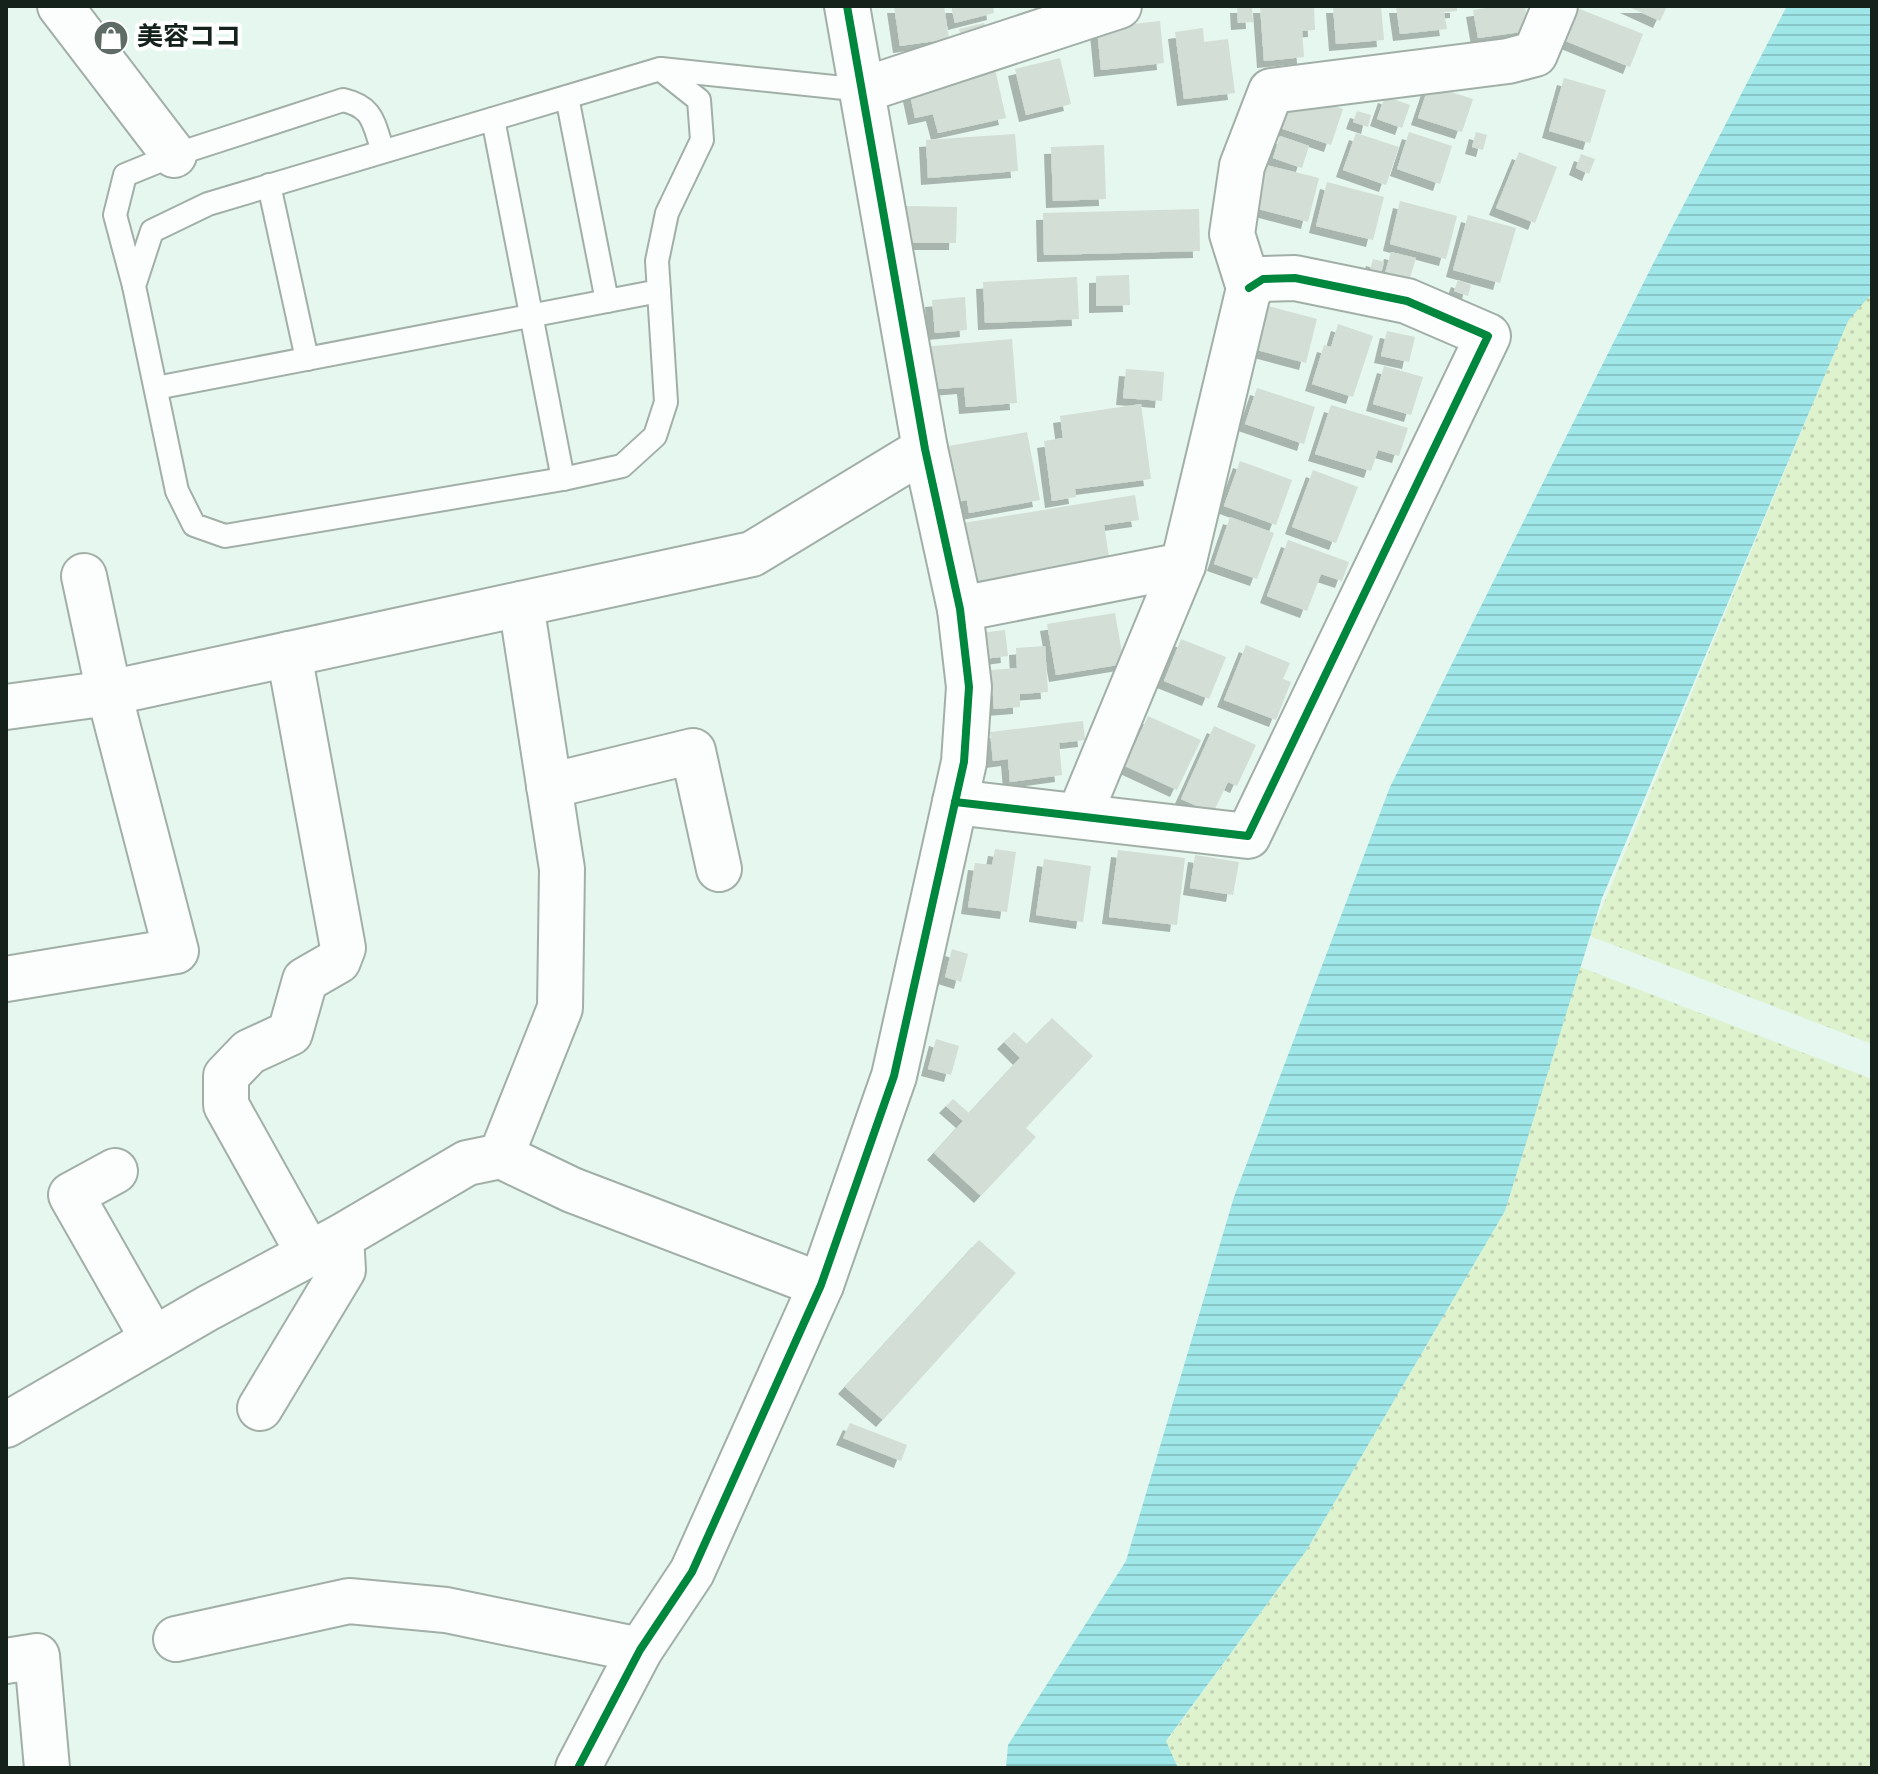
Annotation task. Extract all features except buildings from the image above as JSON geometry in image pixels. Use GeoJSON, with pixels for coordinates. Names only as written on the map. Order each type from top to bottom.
{"type":"FeatureCollection","features":[{"type":"Feature","properties":{"kind":"street"},"geometry":{"type":"LineString","coordinates":[[60,6],[174,155]]}},
{"type":"Feature","properties":{"kind":"street"},"geometry":{"type":"LineString","coordinates":[[578,1768],[640,1650],[692,1572],[821,1285],[894,1076],[964,762],[969,687],[960,609],[925,449],[847,6]]}},
{"type":"Feature","properties":{"kind":"street"},"geometry":{"type":"LineString","coordinates":[[863,90],[1119,6]]}},
{"type":"Feature","properties":{"kind":"street"},"geometry":{"type":"LineString","coordinates":[[1079,816],[1183,565],[1249,288],[1232,234],[1242,166],[1271,91],[1508,61],[1535,54],[1555,6]]}},
{"type":"Feature","properties":{"kind":"street"},"geometry":{"type":"LineString","coordinates":[[955,802],[1248,836],[1488,336],[1407,301],[1295,278],[1263,279],[1249,288]]}},
{"type":"Feature","properties":{"kind":"street"},"geometry":{"type":"LineString","coordinates":[[6,707],[109,693],[752,554],[925,449]]}},
{"type":"Feature","properties":{"kind":"street"},"geometry":{"type":"LineString","coordinates":[[960,609],[1183,565]]}},
{"type":"Feature","properties":{"kind":"street"},"geometry":{"type":"LineString","coordinates":[[6,979],[176,951],[109,693],[84,576]]}},
{"type":"Feature","properties":{"kind":"street"},"geometry":{"type":"LineString","coordinates":[[501,1156],[560,1008],[562,869],[521,604]]}},
{"type":"Feature","properties":{"kind":"street"},"geometry":{"type":"LineString","coordinates":[[260,1408],[343,1270],[226,1105],[226,1076],[249,1052],[290,1033],[305,980],[338,961],[343,948],[289,654]]}},
{"type":"Feature","properties":{"kind":"street"},"geometry":{"type":"LineString","coordinates":[[549,786],[693,751],[719,869]]}},
{"type":"Feature","properties":{"kind":"street"},"geometry":{"type":"LineString","coordinates":[[6,1425],[467,1163],[501,1156],[572,1190],[821,1285]]}},
{"type":"Feature","properties":{"kind":"street"},"geometry":{"type":"LineString","coordinates":[[115,1171],[71,1195],[153,1339]]}},
{"type":"Feature","properties":{"kind":"street"},"geometry":{"type":"LineString","coordinates":[[176,1639],[349,1601],[446,1610],[640,1650]]}},
{"type":"Feature","properties":{"kind":"street"},"geometry":{"type":"LineString","coordinates":[[6,1661],[37,1656],[47,1768]]}},
{"type":"Feature","properties":{"kind":"lane"},"geometry":{"type":"LineString","coordinates":[[383,151],[371,115],[361,104],[343,100],[174,155],[125,175],[115,215],[134,286],[177,491],[194,525],[225,536],[563,479],[622,466],[655,436],[666,402],[657,261],[667,213],[702,140],[699,100],[660,69]]}},
{"type":"Feature","properties":{"kind":"lane"},"geometry":{"type":"LineString","coordinates":[[134,286],[152,231],[208,204],[660,69],[863,90]]}},
{"type":"Feature","properties":{"kind":"lane"},"geometry":{"type":"LineString","coordinates":[[567,97],[607,301]]}},
{"type":"Feature","properties":{"kind":"lane"},"geometry":{"type":"LineString","coordinates":[[493,119],[563,479]]}},
{"type":"Feature","properties":{"kind":"lane"},"geometry":{"type":"LineString","coordinates":[[269,185],[307,359]]}},
{"type":"Feature","properties":{"kind":"lane"},"geometry":{"type":"LineString","coordinates":[[156,388],[659,291]]}},
{"type":"Feature","properties":{"kind":"green space"},"geometry":{"type":"Polygon","coordinates":[[[1871,294],[1872,1044],[1590,936],[1848,320],[1871,294]]]}},
{"type":"Feature","properties":{"kind":"green space"},"geometry":{"type":"Polygon","coordinates":[[[1580,967],[1872,1079],[1872,1768],[1178,1768],[1166,1742],[1306,1551],[1505,1211],[1580,967]]]}},
{"type":"Feature","properties":{"kind":"water"},"geometry":{"type":"Polygon","coordinates":[[[1787,6],[1872,6],[1872,293],[1848,321],[1602,898],[1505,1211],[1306,1551],[1166,1741],[1178,1768],[1006,1768],[1008,1745],[1126,1561],[1234,1197],[1390,787],[1655,260],[1787,6]]]}},
{"type":"Feature","properties":{"kind":"cycle path"},"geometry":{"type":"LineString","coordinates":[[578,1768],[640,1650],[692,1572],[821,1285],[894,1076],[964,762],[969,687],[960,609],[925,449],[847,6]]}},
{"type":"Feature","properties":{"kind":"cycle path"},"geometry":{"type":"LineString","coordinates":[[955,802],[1248,836],[1488,336],[1407,301],[1295,278],[1263,279],[1249,288]]}},
{"type":"Feature","properties":{"kind":"place","name":"美容ココ"},"geometry":{"type":"Point","coordinates":[111,38]}}]}
